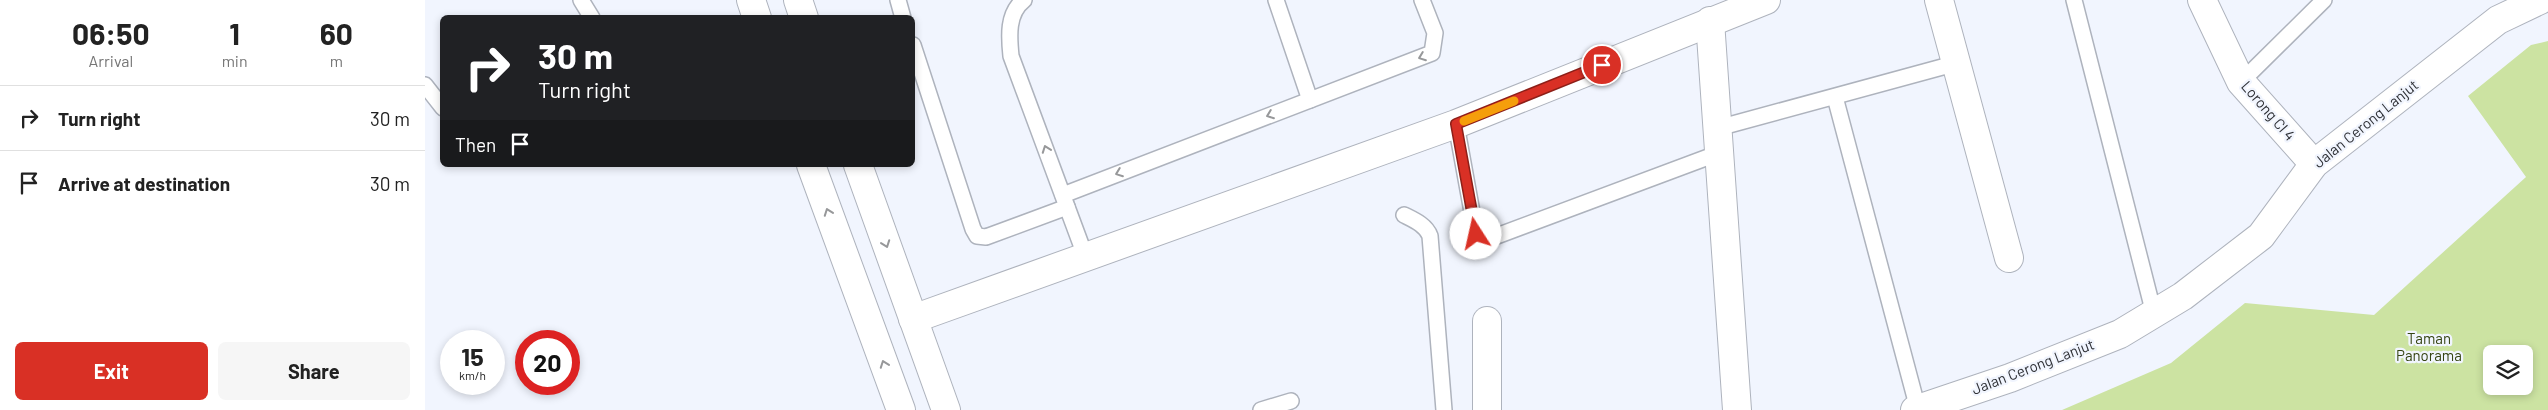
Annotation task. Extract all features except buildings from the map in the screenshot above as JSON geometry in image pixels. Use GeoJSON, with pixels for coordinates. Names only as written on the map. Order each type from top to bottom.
{"type":"FeatureCollection","features":[{"type":"Feature","properties":{"kind":"street"},"geometry":{"type":"LineString","coordinates":[[751,0],[756,15]]}},
{"type":"Feature","properties":{"kind":"street"},"geometry":{"type":"LineString","coordinates":[[798,0],[803,15]]}},
{"type":"Feature","properties":{"kind":"street"},"geometry":{"type":"LineString","coordinates":[[913,319],[1456,124],[1766,0]]}},
{"type":"Feature","properties":{"kind":"street"},"geometry":{"type":"LineString","coordinates":[[1939,0],[2009,258]]}},
{"type":"Feature","properties":{"kind":"street","name":"Lorong Cl 4"},"geometry":{"type":"LineString","coordinates":[[2202,0],[2241,82],[2314,164]]}},
{"type":"Feature","properties":{"kind":"street","name":"Jalan Cerong Lanjut"},"geometry":{"type":"LineString","coordinates":[[1917,409],[2010,378],[2120,334],[2183,296],[2261,236],[2314,164],[2498,20],[2540,0]]}},
{"type":"Feature","properties":{"kind":"street"},"geometry":{"type":"LineString","coordinates":[[1711,21],[1737,410]]}},
{"type":"Feature","properties":{"kind":"street"},"geometry":{"type":"LineString","coordinates":[[812,167],[901,410]]}},
{"type":"Feature","properties":{"kind":"street"},"geometry":{"type":"LineString","coordinates":[[859,167],[946,410]]}},
{"type":"Feature","properties":{"kind":"street"},"geometry":{"type":"LineString","coordinates":[[1487,321],[1487,410]]}},
{"type":"Feature","properties":{"kind":"lane"},"geometry":{"type":"LineString","coordinates":[[581,0],[591,15]]}},
{"type":"Feature","properties":{"kind":"lane"},"geometry":{"type":"LineString","coordinates":[[898,0],[902,15]]}},
{"type":"Feature","properties":{"kind":"lane"},"geometry":{"type":"LineString","coordinates":[[1024,0],[1018,4],[1008,31],[1011,56],[1086,258]]}},
{"type":"Feature","properties":{"kind":"lane"},"geometry":{"type":"LineString","coordinates":[[1276,0],[1310,100]]}},
{"type":"Feature","properties":{"kind":"lane"},"geometry":{"type":"LineString","coordinates":[[915,51],[973,229],[977,236],[986,237],[1065,201],[1432,52],[1435,33],[1422,0]]}},
{"type":"Feature","properties":{"kind":"lane"},"geometry":{"type":"LineString","coordinates":[[2074,0],[2154,314]]}},
{"type":"Feature","properties":{"kind":"lane"},"geometry":{"type":"LineString","coordinates":[[2241,82],[2323,0]]}},
{"type":"Feature","properties":{"kind":"lane"},"geometry":{"type":"LineString","coordinates":[[1456,124],[1476,234],[1486,240],[1718,141],[1835,97],[1957,63]]}},
{"type":"Feature","properties":{"kind":"lane"},"geometry":{"type":"LineString","coordinates":[[425,86],[440,104]]}},
{"type":"Feature","properties":{"kind":"lane"},"geometry":{"type":"LineString","coordinates":[[1835,97],[1917,409]]}},
{"type":"Feature","properties":{"kind":"lane"},"geometry":{"type":"LineString","coordinates":[[1404,215],[1420,223],[1430,236],[1444,410]]}},
{"type":"Feature","properties":{"kind":"lane"},"geometry":{"type":"LineString","coordinates":[[1261,410],[1291,401]]}},
{"type":"Feature","properties":{"kind":"green space","name":"Taman Panorama"},"geometry":{"type":"Polygon","coordinates":[[[2548,41],[2548,410],[2062,410],[2171,363],[2245,303],[2374,315],[2526,177],[2468,96],[2531,45],[2548,41]]]}},
{"type":"Feature","properties":{"kind":"slow traffic"},"geometry":{"type":"LineString","coordinates":[[1464,121],[1514,101]]}},
{"type":"Feature","properties":{"kind":"route"},"geometry":{"type":"LineString","coordinates":[[1476,234],[1456,124],[1602,65]]}}]}
